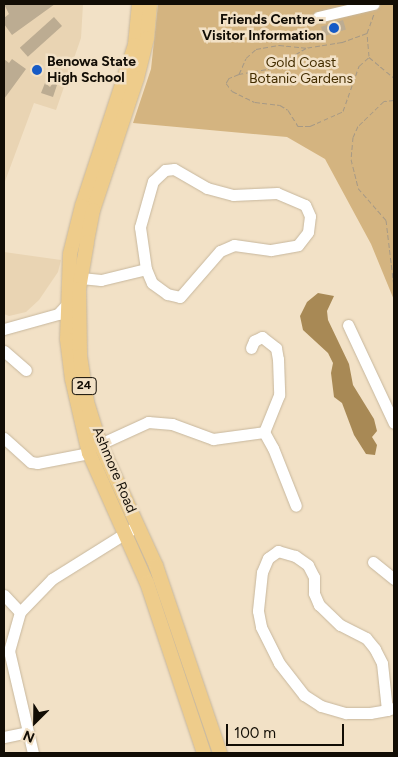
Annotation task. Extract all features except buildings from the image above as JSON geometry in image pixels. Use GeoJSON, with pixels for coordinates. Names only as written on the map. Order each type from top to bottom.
{"type":"FeatureCollection","features":[{"type":"Feature","properties":{"kind":"main road","name":"Ashmore Road"},"geometry":{"type":"LineString","coordinates":[[139,4],[135,45],[82,206],[70,254],[67,304],[72,379],[95,449],[157,610],[204,753]]}},
{"type":"Feature","properties":{"kind":"main road","name":"Ashmore Road"},"geometry":{"type":"LineString","coordinates":[[150,4],[148,38],[94,210],[81,278],[78,332],[81,368],[95,449],[138,526],[161,578],[220,753]]}},
{"type":"Feature","properties":{"kind":"street"},"geometry":{"type":"LineString","coordinates":[[318,17],[346,8],[372,5]]}},
{"type":"Feature","properties":{"kind":"street"},"geometry":{"type":"LineString","coordinates":[[174,169],[208,188],[233,195],[276,193],[305,205],[310,216],[308,232],[298,245],[271,250],[234,245],[220,251],[180,296],[167,294],[152,283],[146,269],[140,227],[154,181],[165,170],[174,169]]}},
{"type":"Feature","properties":{"kind":"street"},"geometry":{"type":"LineString","coordinates":[[81,278],[100,280],[146,269]]}},
{"type":"Feature","properties":{"kind":"street"},"geometry":{"type":"LineString","coordinates":[[4,329],[58,314],[67,304]]}},
{"type":"Feature","properties":{"kind":"street"},"geometry":{"type":"LineString","coordinates":[[348,325],[394,424]]}},
{"type":"Feature","properties":{"kind":"street"},"geometry":{"type":"LineString","coordinates":[[250,348],[254,341],[262,338],[276,348],[278,358],[279,395],[264,432]]}},
{"type":"Feature","properties":{"kind":"street"},"geometry":{"type":"LineString","coordinates":[[4,351],[26,370]]}},
{"type":"Feature","properties":{"kind":"street"},"geometry":{"type":"LineString","coordinates":[[4,438],[31,462],[37,463],[95,449],[148,422],[172,424],[213,439],[264,432]]}},
{"type":"Feature","properties":{"kind":"street"},"geometry":{"type":"LineString","coordinates":[[264,432],[273,448],[296,506]]}},
{"type":"Feature","properties":{"kind":"street"},"geometry":{"type":"LineString","coordinates":[[33,753],[9,650],[20,612],[32,596],[52,579],[138,526]]}},
{"type":"Feature","properties":{"kind":"street"},"geometry":{"type":"LineString","coordinates":[[278,551],[295,556],[308,565],[314,577],[314,593],[323,610],[340,625],[366,638],[382,663],[391,709],[346,713],[321,706],[304,695],[291,680],[278,663],[261,627],[260,587],[268,558],[278,551]]}},
{"type":"Feature","properties":{"kind":"street"},"geometry":{"type":"LineString","coordinates":[[373,562],[394,579]]}},
{"type":"Feature","properties":{"kind":"street"},"geometry":{"type":"LineString","coordinates":[[4,595],[20,612]]}},
{"type":"Feature","properties":{"kind":"street"},"geometry":{"type":"LineString","coordinates":[[4,737],[27,732]]}},
{"type":"Feature","properties":{"kind":"path"},"geometry":{"type":"LineString","coordinates":[[372,5],[373,21],[368,33],[369,58],[394,78]]}},
{"type":"Feature","properties":{"kind":"path"},"geometry":{"type":"LineString","coordinates":[[239,74],[246,58],[256,49],[280,45],[306,48],[342,42],[368,33]]}},
{"type":"Feature","properties":{"kind":"path"},"geometry":{"type":"LineString","coordinates":[[306,48],[273,68],[239,74],[228,78],[226,84],[232,91],[255,102],[280,105],[288,110],[298,126],[310,126],[344,111],[359,66],[369,58]]}},
{"type":"Feature","properties":{"kind":"path"},"geometry":{"type":"LineString","coordinates":[[394,100],[384,101],[358,126],[353,137],[351,158],[358,188],[386,220],[394,287]]}},
{"type":"Feature","properties":{"kind":"shaded area","name":"Benowa State High School"},"geometry":{"type":"Polygon","coordinates":[[[4,4],[83,4],[81,38],[56,110],[34,103],[4,184],[4,4]]]}},
{"type":"Feature","properties":{"kind":"shaded area"},"geometry":{"type":"Polygon","coordinates":[[[4,252],[61,260],[58,272],[39,300],[26,312],[9,316],[4,314],[4,252]]]}},
{"type":"Feature","properties":{"kind":"shaded area"},"geometry":{"type":"Polygon","coordinates":[[[318,293],[334,296],[327,311],[328,320],[349,364],[353,385],[374,419],[377,431],[372,437],[377,445],[375,455],[366,454],[354,435],[342,403],[334,397],[331,373],[333,363],[328,353],[303,330],[300,316],[307,302],[318,293]]]}},
{"type":"Feature","properties":{"kind":"green space","name":"Gold Coast Botanic Gardens"},"geometry":{"type":"Polygon","coordinates":[[[158,4],[394,4],[394,300],[371,244],[325,159],[287,137],[133,123],[151,69],[158,4]]]}},
{"type":"Feature","properties":{"kind":"place","name":"Friends Centre - Visitor Information"},"geometry":{"type":"Point","coordinates":[334,28]}},
{"type":"Feature","properties":{"kind":"place","name":"Benowa State High School"},"geometry":{"type":"Point","coordinates":[37,70]}}]}
